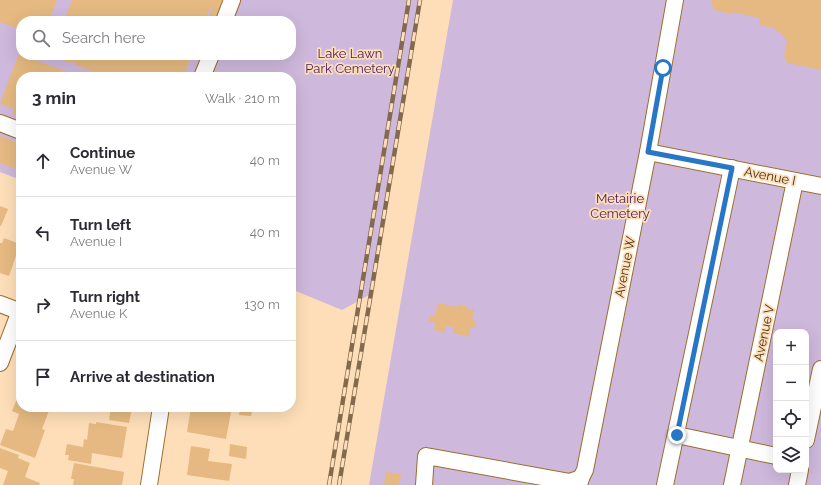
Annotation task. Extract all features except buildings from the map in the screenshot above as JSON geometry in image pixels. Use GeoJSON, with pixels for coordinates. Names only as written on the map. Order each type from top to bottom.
{"type":"FeatureCollection","features":[{"type":"Feature","properties":{"kind":"street"},"geometry":{"type":"LineString","coordinates":[[226,16],[232,0]]}},
{"type":"Feature","properties":{"kind":"street","name":"Avenue W"},"geometry":{"type":"LineString","coordinates":[[580,481],[585,470],[648,152],[676,0]]}},
{"type":"Feature","properties":{"kind":"street"},"geometry":{"type":"LineString","coordinates":[[204,72],[209,60]]}},
{"type":"Feature","properties":{"kind":"street"},"geometry":{"type":"LineString","coordinates":[[0,124],[16,129]]}},
{"type":"Feature","properties":{"kind":"street","name":"Avenue I"},"geometry":{"type":"LineString","coordinates":[[648,152],[821,186]]}},
{"type":"Feature","properties":{"kind":"street"},"geometry":{"type":"LineString","coordinates":[[666,485],[732,168]]}},
{"type":"Feature","properties":{"kind":"street","name":"Avenue V"},"geometry":{"type":"LineString","coordinates":[[732,485],[795,181]]}},
{"type":"Feature","properties":{"kind":"street"},"geometry":{"type":"LineString","coordinates":[[0,304],[16,310]]}},
{"type":"Feature","properties":{"kind":"street"},"geometry":{"type":"LineString","coordinates":[[0,363],[16,321]]}},
{"type":"Feature","properties":{"kind":"street"},"geometry":{"type":"LineString","coordinates":[[807,437],[821,369]]}},
{"type":"Feature","properties":{"kind":"street"},"geometry":{"type":"LineString","coordinates":[[149,485],[160,412]]}},
{"type":"Feature","properties":{"kind":"street"},"geometry":{"type":"LineString","coordinates":[[677,435],[773,455]]}},
{"type":"Feature","properties":{"kind":"street"},"geometry":{"type":"LineString","coordinates":[[424,485],[426,456],[570,482],[580,481]]}},
{"type":"Feature","properties":{"kind":"street"},"geometry":{"type":"LineString","coordinates":[[797,485],[799,473]]}},
{"type":"Feature","properties":{"kind":"green space","name":"Lake Lawn Park Cemetery"},"geometry":{"type":"Polygon","coordinates":[[[0,0],[420,0],[371,294],[342,310],[296,291],[296,72],[16,72],[16,178],[0,172],[0,0]]]}},
{"type":"Feature","properties":{"kind":"green space","name":"Metairie Cemetery"},"geometry":{"type":"Polygon","coordinates":[[[453,0],[821,0],[821,485],[369,485],[453,0]]]}},
{"type":"Feature","properties":{"kind":"railway"},"geometry":{"type":"LineString","coordinates":[[329,485],[409,0]]}},
{"type":"Feature","properties":{"kind":"railway"},"geometry":{"type":"LineString","coordinates":[[339,485],[420,0]]}},
{"type":"Feature","properties":{"kind":"route"},"geometry":{"type":"LineString","coordinates":[[663,68],[648,152],[732,168],[677,435]]}}]}
